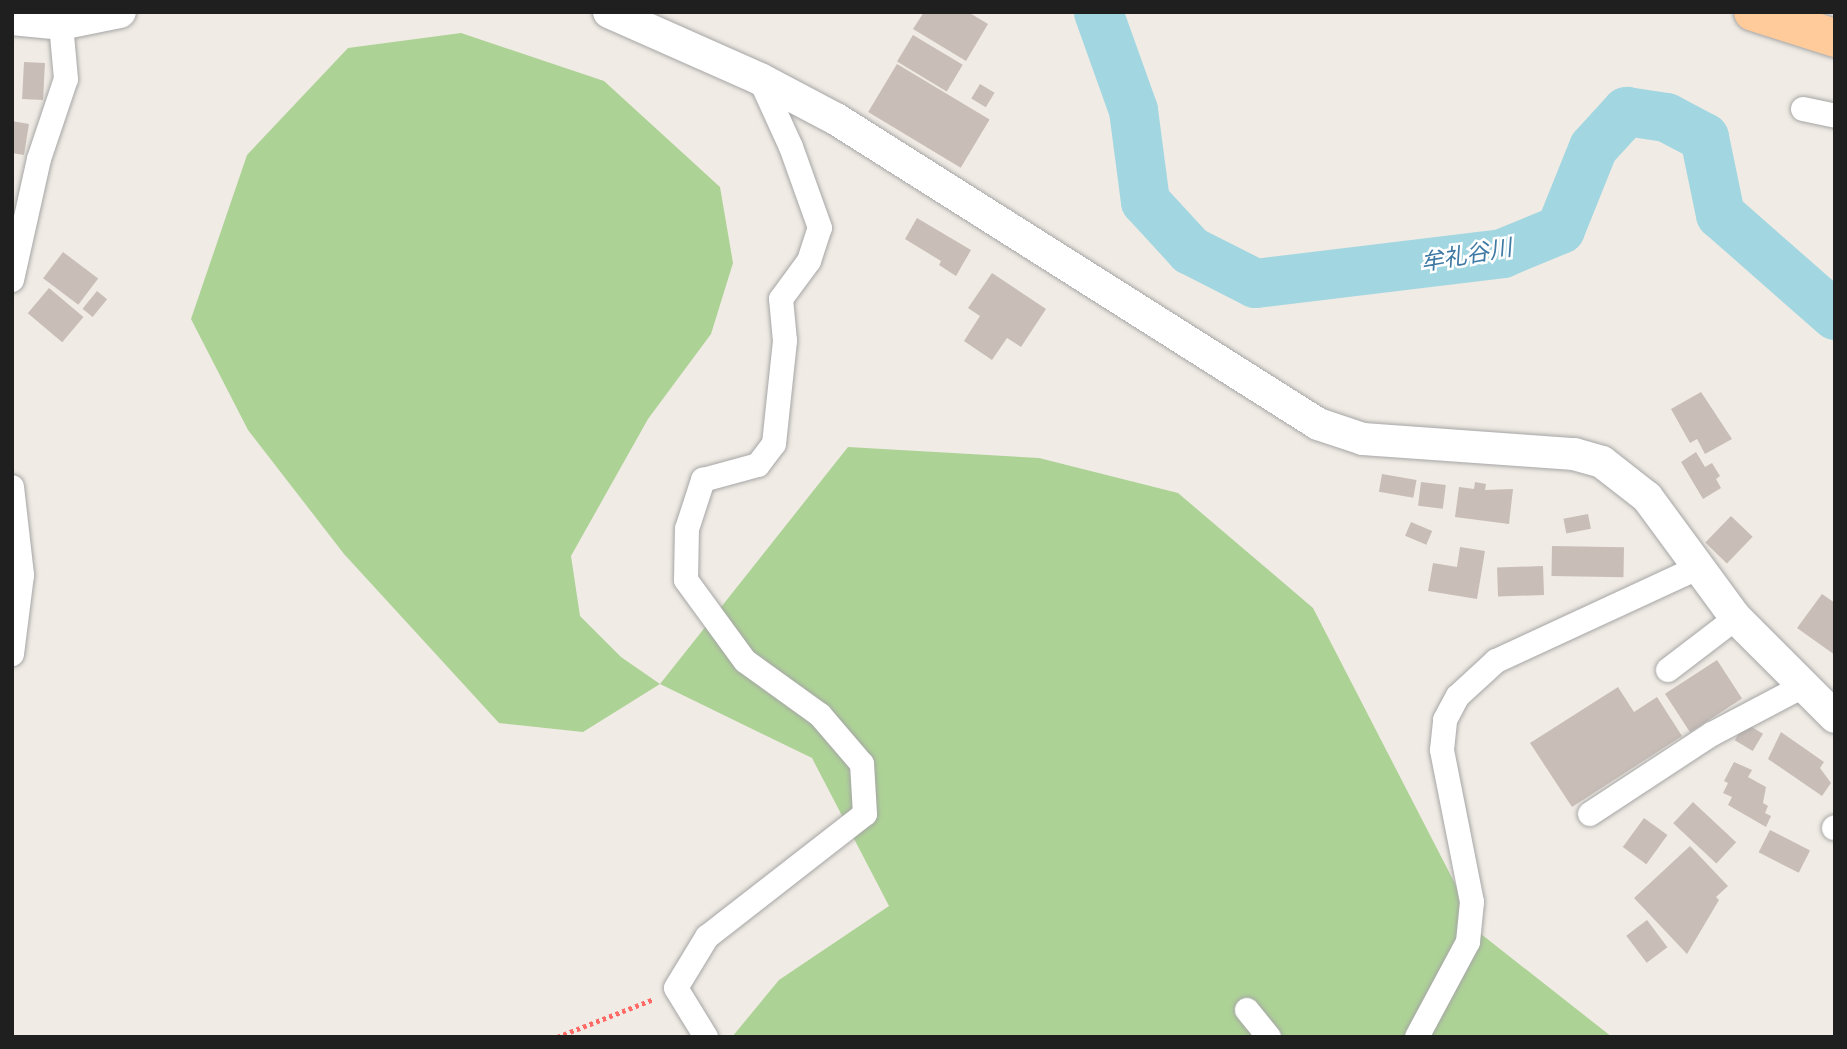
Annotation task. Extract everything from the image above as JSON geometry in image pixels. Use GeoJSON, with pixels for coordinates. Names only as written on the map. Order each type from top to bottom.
{"type":"FeatureCollection","features":[{"type":"Feature","properties":{"kind":"main road"},"geometry":{"type":"LineString","coordinates":[[1753,12],[1835,38]]}},
{"type":"Feature","properties":{"kind":"street"},"geometry":{"type":"LineString","coordinates":[[12,19],[61,24],[120,12]]}},
{"type":"Feature","properties":{"kind":"street"},"geometry":{"type":"LineString","coordinates":[[609,12],[760,79],[836,119],[1318,424],[1363,439],[1574,454],[1602,462],[1647,497],[1737,618],[1801,687],[1835,717]]}},
{"type":"Feature","properties":{"kind":"street"},"geometry":{"type":"LineString","coordinates":[[12,280],[39,159],[66,79],[61,24]]}},
{"type":"Feature","properties":{"kind":"street"},"geometry":{"type":"LineString","coordinates":[[706,1037],[676,988],[707,937],[865,814],[862,764],[820,715],[745,661],[686,580],[687,529],[703,480],[758,464],[774,444],[785,341],[781,299],[809,261],[820,228],[760,79]]}},
{"type":"Feature","properties":{"kind":"street"},"geometry":{"type":"LineString","coordinates":[[1803,109],[1835,116]]}},
{"type":"Feature","properties":{"kind":"street"},"geometry":{"type":"LineString","coordinates":[[12,487],[22,575],[12,654]]}},
{"type":"Feature","properties":{"kind":"street"},"geometry":{"type":"LineString","coordinates":[[1417,1037],[1468,942],[1472,902],[1442,750],[1445,720],[1458,696],[1496,661],[1698,568]]}},
{"type":"Feature","properties":{"kind":"street"},"geometry":{"type":"LineString","coordinates":[[1668,670],[1737,618]]}},
{"type":"Feature","properties":{"kind":"street"},"geometry":{"type":"LineString","coordinates":[[1590,814],[1712,734],[1801,687]]}},
{"type":"Feature","properties":{"kind":"street"},"geometry":{"type":"LineString","coordinates":[[1247,1010],[1269,1037]]}},
{"type":"Feature","properties":{"kind":"path"},"geometry":{"type":"LineString","coordinates":[[557,1037],[676,988]]}},
{"type":"Feature","properties":{"kind":"green space"},"geometry":{"type":"Polygon","coordinates":[[[461,33],[604,81],[720,187],[733,263],[711,334],[648,419],[571,556],[580,616],[621,657],[660,684],[583,732],[499,723],[344,554],[248,430],[191,319],[247,155],[348,48],[461,33]]]}},
{"type":"Feature","properties":{"kind":"green space"},"geometry":{"type":"Polygon","coordinates":[[[848,447],[1039,458],[1178,493],[1313,608],[1481,934],[1612,1037],[732,1037],[779,980],[889,906],[812,758],[660,684],[848,447]]]}},
{"type":"Feature","properties":{"kind":"building"},"geometry":{"type":"Polygon","coordinates":[[[924,12],[968,12],[988,24],[966,61],[913,29],[924,12]]]}},
{"type":"Feature","properties":{"kind":"building"},"geometry":{"type":"Polygon","coordinates":[[[913,35],[963,65],[947,91],[897,62],[913,35]]]}},
{"type":"Feature","properties":{"kind":"building"},"geometry":{"type":"Polygon","coordinates":[[[24,62],[45,63],[43,100],[22,99],[24,62]]]}},
{"type":"Feature","properties":{"kind":"building"},"geometry":{"type":"Polygon","coordinates":[[[897,64],[990,120],[961,168],[868,112],[897,64]]]}},
{"type":"Feature","properties":{"kind":"building"},"geometry":{"type":"Polygon","coordinates":[[[980,84],[995,93],[986,107],[971,99],[980,84]]]}},
{"type":"Feature","properties":{"kind":"building"},"geometry":{"type":"Polygon","coordinates":[[[12,121],[29,124],[24,155],[12,153],[12,121]]]}},
{"type":"Feature","properties":{"kind":"building"},"geometry":{"type":"Polygon","coordinates":[[[917,218],[971,250],[956,276],[939,265],[941,261],[905,239],[917,218]]]}},
{"type":"Feature","properties":{"kind":"building"},"geometry":{"type":"Polygon","coordinates":[[[63,252],[98,278],[78,305],[43,278],[63,252]]]}},
{"type":"Feature","properties":{"kind":"building"},"geometry":{"type":"Polygon","coordinates":[[[992,273],[1046,309],[1021,347],[1007,338],[992,360],[964,341],[980,316],[968,308],[992,273]]]}},
{"type":"Feature","properties":{"kind":"building"},"geometry":{"type":"Polygon","coordinates":[[[49,288],[83,317],[62,342],[28,313],[49,288]]]}},
{"type":"Feature","properties":{"kind":"building"},"geometry":{"type":"Polygon","coordinates":[[[97,291],[107,299],[93,317],[83,309],[97,291]]]}},
{"type":"Feature","properties":{"kind":"building"},"geometry":{"type":"Polygon","coordinates":[[[1701,392],[1732,439],[1705,454],[1697,439],[1690,443],[1671,409],[1701,392]]]}},
{"type":"Feature","properties":{"kind":"building"},"geometry":{"type":"Polygon","coordinates":[[[1696,452],[1705,467],[1712,463],[1720,476],[1716,479],[1721,488],[1703,499],[1681,462],[1696,452]]]}},
{"type":"Feature","properties":{"kind":"building"},"geometry":{"type":"Polygon","coordinates":[[[1382,474],[1416,480],[1413,498],[1379,492],[1382,474]]]}},
{"type":"Feature","properties":{"kind":"building"},"geometry":{"type":"Polygon","coordinates":[[[1421,482],[1446,485],[1443,509],[1418,506],[1421,482]]]}},
{"type":"Feature","properties":{"kind":"building"},"geometry":{"type":"Polygon","coordinates":[[[1475,482],[1486,484],[1485,490],[1513,489],[1509,524],[1455,517],[1459,487],[1474,489],[1475,482]]]}},
{"type":"Feature","properties":{"kind":"building"},"geometry":{"type":"Polygon","coordinates":[[[1588,514],[1591,529],[1566,533],[1563,519],[1588,514]]]}},
{"type":"Feature","properties":{"kind":"building"},"geometry":{"type":"Polygon","coordinates":[[[1731,516],[1753,537],[1727,563],[1705,543],[1731,516]]]}},
{"type":"Feature","properties":{"kind":"building"},"geometry":{"type":"Polygon","coordinates":[[[1411,522],[1432,531],[1426,545],[1405,536],[1411,522]]]}},
{"type":"Feature","properties":{"kind":"building"},"geometry":{"type":"Polygon","coordinates":[[[1552,546],[1624,547],[1623,577],[1551,576],[1552,546]]]}},
{"type":"Feature","properties":{"kind":"building"},"geometry":{"type":"Polygon","coordinates":[[[1460,547],[1485,551],[1477,599],[1428,591],[1433,563],[1457,567],[1460,547]]]}},
{"type":"Feature","properties":{"kind":"building"},"geometry":{"type":"Polygon","coordinates":[[[1543,566],[1544,595],[1498,597],[1497,568],[1543,566]]]}},
{"type":"Feature","properties":{"kind":"building"},"geometry":{"type":"Polygon","coordinates":[[[1822,594],[1835,603],[1835,655],[1797,628],[1822,594]]]}},
{"type":"Feature","properties":{"kind":"building"},"geometry":{"type":"Polygon","coordinates":[[[1717,660],[1742,699],[1690,732],[1665,694],[1717,660]]]}},
{"type":"Feature","properties":{"kind":"building"},"geometry":{"type":"Polygon","coordinates":[[[1618,687],[1634,712],[1657,697],[1682,736],[1572,807],[1530,743],[1618,687]]]}},
{"type":"Feature","properties":{"kind":"building"},"geometry":{"type":"Polygon","coordinates":[[[1745,723],[1763,734],[1753,751],[1735,740],[1745,723]]]}},
{"type":"Feature","properties":{"kind":"building"},"geometry":{"type":"Polygon","coordinates":[[[1781,732],[1824,762],[1820,768],[1831,783],[1822,796],[1768,759],[1781,732]]]}},
{"type":"Feature","properties":{"kind":"building"},"geometry":{"type":"Polygon","coordinates":[[[1734,762],[1752,770],[1748,777],[1766,787],[1763,803],[1768,806],[1765,813],[1771,816],[1766,827],[1728,805],[1732,797],[1723,793],[1728,783],[1724,781],[1734,762]]]}},
{"type":"Feature","properties":{"kind":"building"},"geometry":{"type":"Polygon","coordinates":[[[1693,802],[1736,842],[1716,863],[1673,823],[1693,802]]]}},
{"type":"Feature","properties":{"kind":"building"},"geometry":{"type":"Polygon","coordinates":[[[1644,818],[1667,835],[1646,864],[1623,847],[1644,818]]]}},
{"type":"Feature","properties":{"kind":"building"},"geometry":{"type":"Polygon","coordinates":[[[1770,830],[1810,850],[1799,873],[1759,852],[1770,830]]]}},
{"type":"Feature","properties":{"kind":"building"},"geometry":{"type":"Polygon","coordinates":[[[1690,846],[1728,886],[1716,897],[1719,900],[1687,954],[1634,898],[1690,846]]]}},
{"type":"Feature","properties":{"kind":"building"},"geometry":{"type":"Polygon","coordinates":[[[1647,920],[1667,947],[1647,963],[1626,936],[1647,920]]]}},
{"type":"Feature","properties":{"kind":"waterway","name":"牟礼谷川"},"geometry":{"type":"LineString","coordinates":[[1098,12],[1133,110],[1145,201],[1190,250],[1255,283],[1502,253],[1560,229],[1593,147],[1626,111],[1666,117],[1704,137],[1720,214],[1835,315]]}}]}
